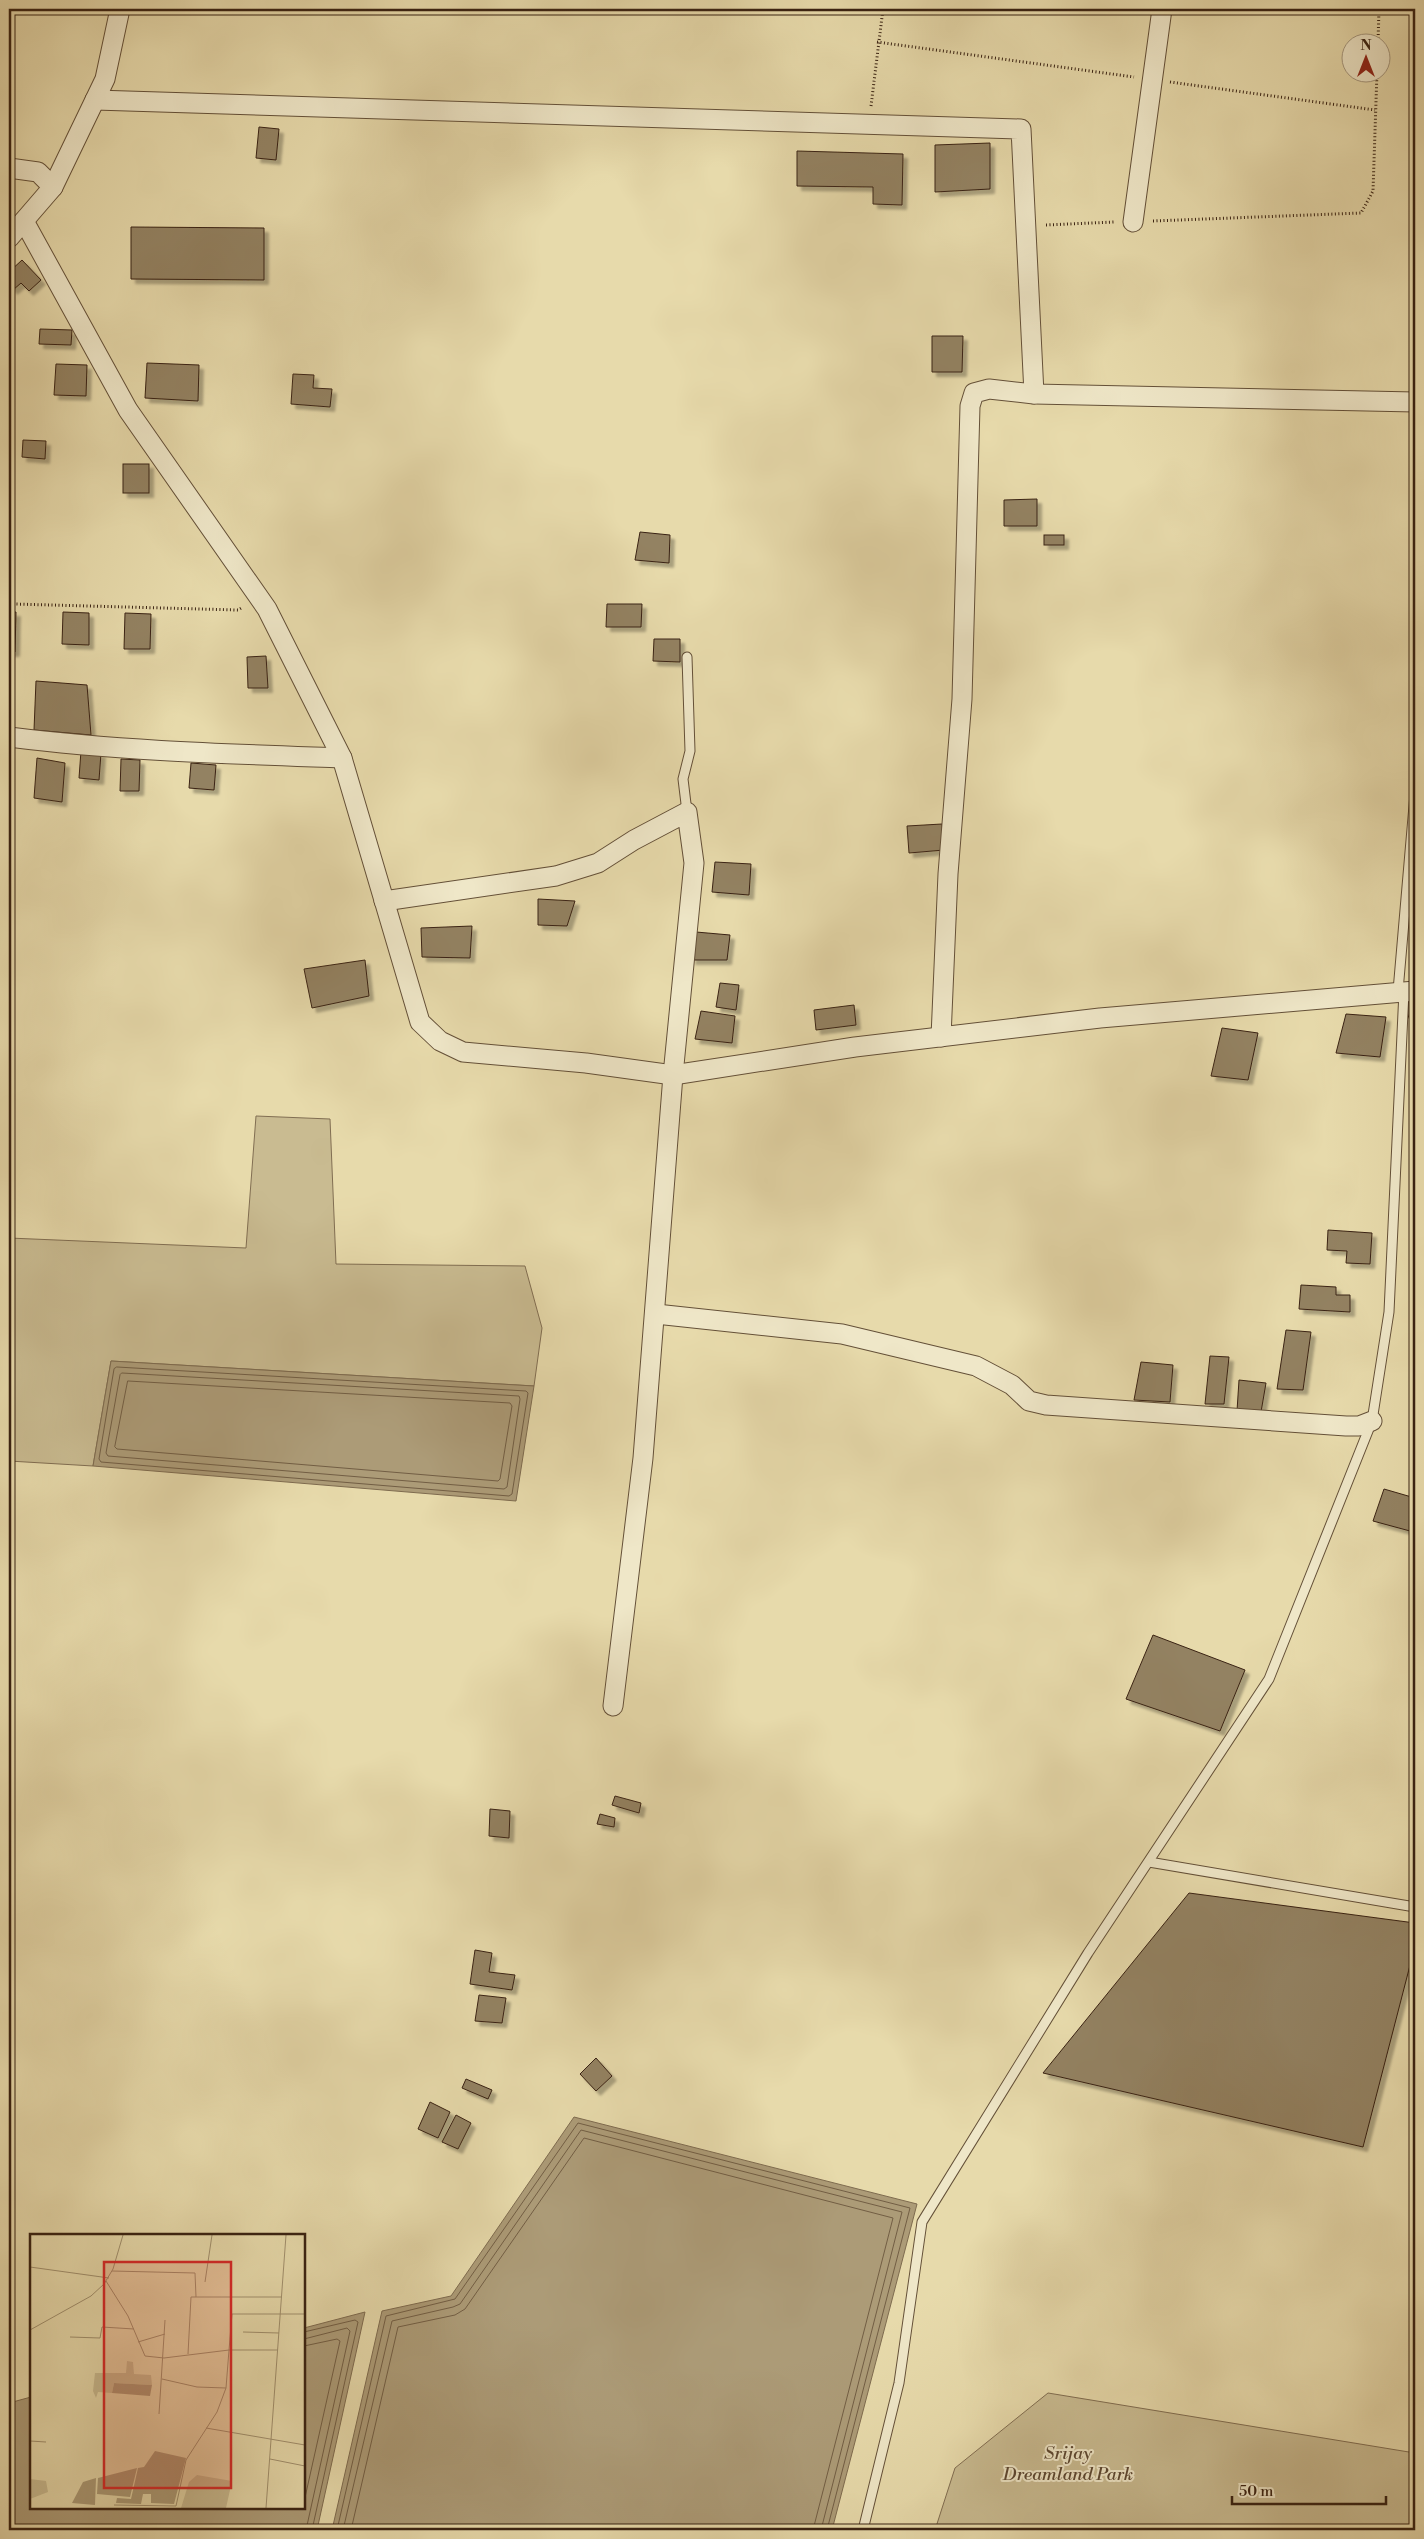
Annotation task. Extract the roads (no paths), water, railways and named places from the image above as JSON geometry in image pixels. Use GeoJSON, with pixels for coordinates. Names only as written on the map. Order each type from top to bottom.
{"type":"FeatureCollection","features":[{"type":"Feature","properties":{"kind":"street"},"geometry":{"type":"LineString","coordinates":[[9,238],[53,187],[105,80],[120,9]]}},
{"type":"Feature","properties":{"kind":"street"},"geometry":{"type":"LineString","coordinates":[[1133,222],[1162,9]]}},
{"type":"Feature","properties":{"kind":"street"},"geometry":{"type":"LineString","coordinates":[[95,100],[1021,129],[1034,394]]}},
{"type":"Feature","properties":{"kind":"street"},"geometry":{"type":"LineString","coordinates":[[9,168],[38,172],[53,187]]}},
{"type":"Feature","properties":{"kind":"street"},"geometry":{"type":"LineString","coordinates":[[24,221],[128,410],[267,609],[342,758],[420,1022],[440,1041],[463,1052],[586,1062],[673,1075],[855,1047],[1100,1018],[1405,991]]}},
{"type":"Feature","properties":{"kind":"street"},"geometry":{"type":"LineString","coordinates":[[941,1037],[948,874],[962,699],[970,406],[974,393],[989,389],[1034,394],[1415,402]]}},
{"type":"Feature","properties":{"kind":"street"},"geometry":{"type":"LineString","coordinates":[[9,736],[55,743],[181,752],[342,758]]}},
{"type":"Feature","properties":{"kind":"street"},"geometry":{"type":"LineString","coordinates":[[384,901],[556,876],[598,863],[634,840],[686,812],[694,863],[673,1075],[656,1314],[643,1458],[614,1706]]}},
{"type":"Feature","properties":{"kind":"street"},"geometry":{"type":"LineString","coordinates":[[656,1314],[842,1334],[976,1366],[1012,1385],[1030,1401],[1046,1406],[1346,1426],[1359,1426],[1372,1420]]}},
{"type":"Feature","properties":{"kind":"lane"},"geometry":{"type":"LineString","coordinates":[[686,657],[690,751],[683,779],[686,812]]}},
{"type":"Feature","properties":{"kind":"lane"},"geometry":{"type":"LineString","coordinates":[[863,2530],[899,2383],[922,2222],[1088,1953],[1269,1679],[1372,1420],[1389,1312],[1415,794]]}},
{"type":"Feature","properties":{"kind":"lane"},"geometry":{"type":"LineString","coordinates":[[1148,1862],[1415,1907]]}},
{"type":"Feature","properties":{"kind":"water"},"geometry":{"type":"Polygon","coordinates":[[[111,1361],[534,1386],[516,1501],[93,1466],[111,1361]]]}},
{"type":"Feature","properties":{"kind":"water"},"geometry":{"type":"Polygon","coordinates":[[[574,2117],[917,2204],[832,2530],[332,2530],[382,2311],[451,2296],[574,2117]]]}},
{"type":"Feature","properties":{"kind":"water"},"geometry":{"type":"Polygon","coordinates":[[[365,2312],[317,2530],[9,2530],[9,2403],[30,2397],[30,2509],[305,2509],[305,2328],[365,2312]]]}},
{"type":"Feature","properties":{"kind":"park label","name":"Srijay Dreamland Park"},"geometry":{"type":"Point","coordinates":[1068,2463]}}]}
